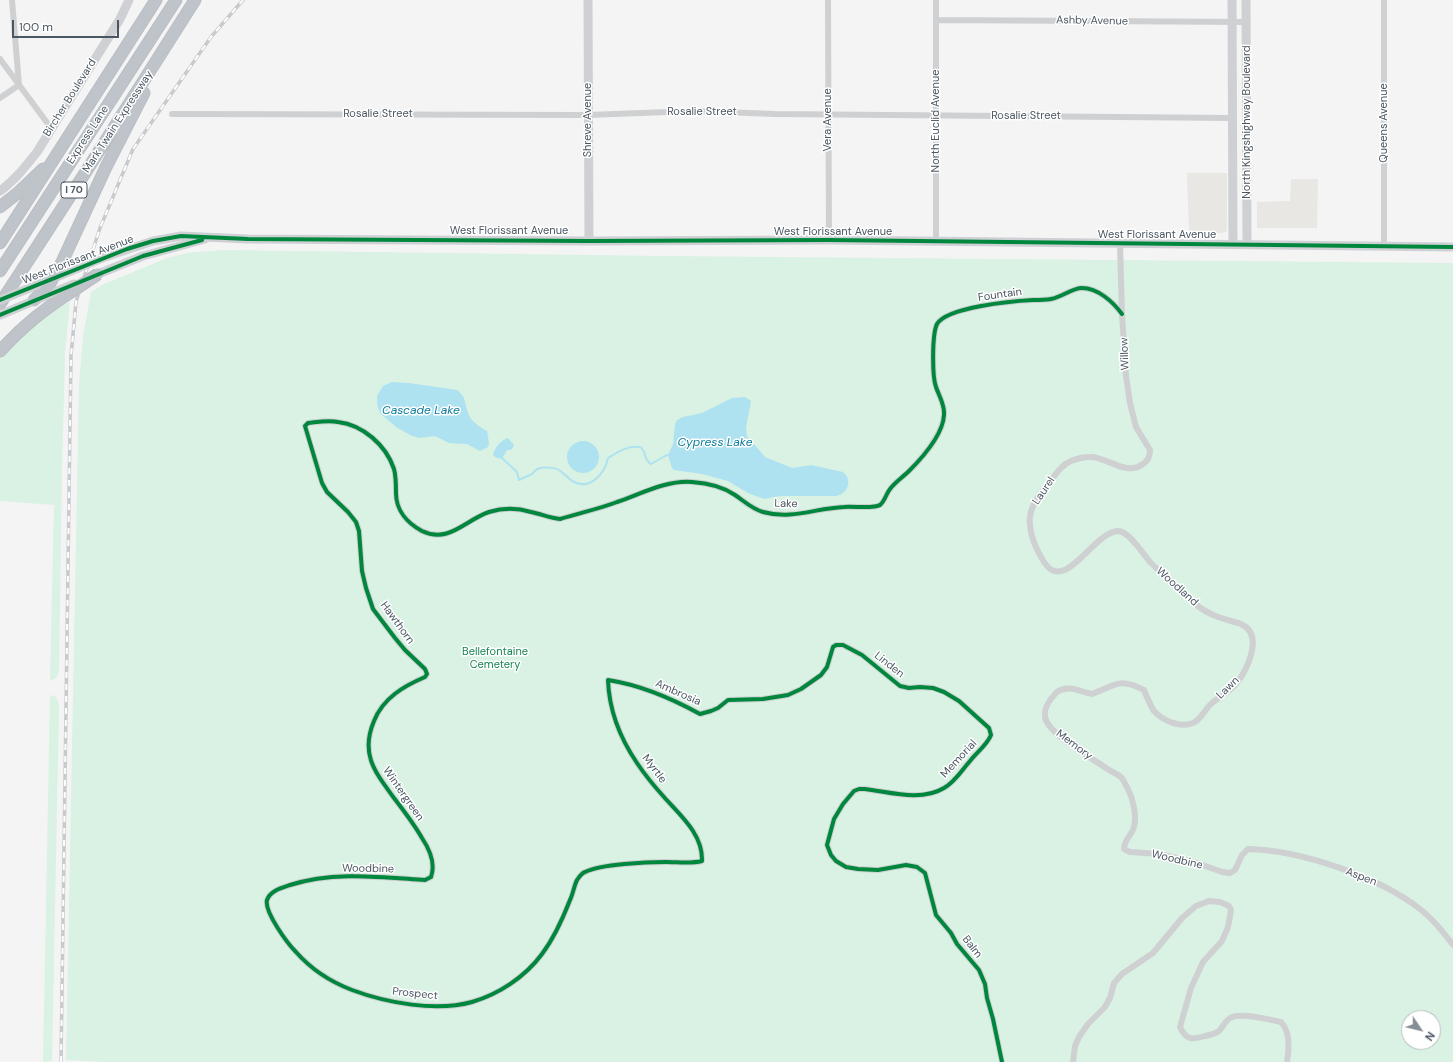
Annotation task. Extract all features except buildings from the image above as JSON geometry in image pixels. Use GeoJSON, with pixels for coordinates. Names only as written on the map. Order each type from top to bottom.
{"type":"FeatureCollection","features":[{"type":"Feature","properties":{"kind":"highway"},"geometry":{"type":"LineString","coordinates":[[0,243],[156,0]]}},
{"type":"Feature","properties":{"kind":"highway","name":"Express Lane"},"geometry":{"type":"LineString","coordinates":[[0,271],[176,0]]}},
{"type":"Feature","properties":{"kind":"highway","name":"Mark Twain Expressway"},"geometry":{"type":"LineString","coordinates":[[0,304],[196,0]]}},
{"type":"Feature","properties":{"kind":"highway"},"geometry":{"type":"LineString","coordinates":[[29,302],[44,292],[62,262],[106,167],[144,95],[147,76]]}},
{"type":"Feature","properties":{"kind":"highway"},"geometry":{"type":"LineString","coordinates":[[0,207],[19,192],[59,153]]}},
{"type":"Feature","properties":{"kind":"highway"},"geometry":{"type":"LineString","coordinates":[[0,351],[43,310],[73,288],[98,274]]}},
{"type":"Feature","properties":{"kind":"main road","name":"Bircher Boulevard"},"geometry":{"type":"LineString","coordinates":[[1,190],[27,165],[120,19],[129,0]]}},
{"type":"Feature","properties":{"kind":"main road","name":"Shreve Avenue"},"geometry":{"type":"LineString","coordinates":[[588,0],[589,241]]}},
{"type":"Feature","properties":{"kind":"main road","name":"North Kingshighway Boulevard"},"geometry":{"type":"LineString","coordinates":[[1232,0],[1233,244]]}},
{"type":"Feature","properties":{"kind":"main road","name":"North Kingshighway Boulevard"},"geometry":{"type":"LineString","coordinates":[[1246,0],[1247,244]]}},
{"type":"Feature","properties":{"kind":"main road","name":"West Florissant Avenue"},"geometry":{"type":"LineString","coordinates":[[0,300],[102,258],[153,241],[181,236],[263,239],[589,241],[829,240],[1453,247]]}},
{"type":"Feature","properties":{"kind":"main road","name":"West Florissant Avenue"},"geometry":{"type":"LineString","coordinates":[[98,274],[143,256],[212,237]]}},
{"type":"Feature","properties":{"kind":"main road","name":"West Florissant Avenue"},"geometry":{"type":"LineString","coordinates":[[0,315],[29,302],[73,288]]}},
{"type":"Feature","properties":{"kind":"street"},"geometry":{"type":"LineString","coordinates":[[12,0],[19,86]]}},
{"type":"Feature","properties":{"kind":"street","name":"Vera Avenue"},"geometry":{"type":"LineString","coordinates":[[828,0],[829,240]]}},
{"type":"Feature","properties":{"kind":"street","name":"North Euclid Avenue"},"geometry":{"type":"LineString","coordinates":[[936,0],[936,242]]}},
{"type":"Feature","properties":{"kind":"street","name":"Queens Avenue"},"geometry":{"type":"LineString","coordinates":[[1384,0],[1384,246]]}},
{"type":"Feature","properties":{"kind":"street","name":"Ashby Avenue"},"geometry":{"type":"LineString","coordinates":[[937,20],[1247,22]]}},
{"type":"Feature","properties":{"kind":"street"},"geometry":{"type":"LineString","coordinates":[[0,59],[51,128]]}},
{"type":"Feature","properties":{"kind":"street"},"geometry":{"type":"LineString","coordinates":[[0,98],[19,86]]}},
{"type":"Feature","properties":{"kind":"street","name":"Rosalie Street"},"geometry":{"type":"LineString","coordinates":[[172,114],[588,115],[695,111],[775,114],[828,113],[1232,118]]}},
{"type":"Feature","properties":{"kind":"street","name":"Willow"},"geometry":{"type":"LineString","coordinates":[[1120,244],[1126,376],[1130,403],[1136,426],[1150,450],[1148,458]]}},
{"type":"Feature","properties":{"kind":"street","name":"Fountain"},"geometry":{"type":"LineString","coordinates":[[936,386],[934,367],[935,332],[937,324],[949,315],[970,308],[997,304],[1049,300],[1081,288],[1092,290],[1104,296],[1114,304],[1122,314]]}},
{"type":"Feature","properties":{"kind":"street","name":"Lake"},"geometry":{"type":"LineString","coordinates":[[305,426],[308,423],[342,422],[361,430],[371,437],[389,456],[394,470],[398,506],[404,517],[417,528],[433,535],[442,536],[452,532],[477,517],[489,512],[515,509],[530,511],[554,519],[560,519],[615,503],[675,482],[690,481],[719,487],[733,493],[762,512],[774,514],[801,514],[839,507],[878,506],[882,503],[890,489],[923,456],[934,441],[942,426],[944,414],[936,386]]}},
{"type":"Feature","properties":{"kind":"street","name":"Hawthorn"},"geometry":{"type":"LineString","coordinates":[[305,426],[322,483],[327,492],[356,522],[359,531],[362,571],[366,588],[374,609],[395,638],[425,669],[427,674]]}},
{"type":"Feature","properties":{"kind":"street","name":"Laurel"},"geometry":{"type":"LineString","coordinates":[[1120,532],[1117,531],[1101,538],[1072,566],[1063,572],[1056,572],[1046,566],[1039,555],[1033,540],[1029,524],[1032,507],[1038,496],[1058,470],[1070,462],[1091,457],[1123,468],[1135,468],[1141,466],[1148,458]]}},
{"type":"Feature","properties":{"kind":"street","name":"Woodland"},"geometry":{"type":"LineString","coordinates":[[1120,532],[1124,532],[1151,563],[1196,605],[1213,615],[1245,626]]}},
{"type":"Feature","properties":{"kind":"street","name":"Lawn"},"geometry":{"type":"LineString","coordinates":[[1194,723],[1212,702],[1237,683],[1247,666],[1252,654],[1253,642],[1252,633],[1245,626]]}},
{"type":"Feature","properties":{"kind":"street","name":"Linden"},"geometry":{"type":"LineString","coordinates":[[833,647],[836,645],[843,645],[852,648],[900,686],[909,688],[933,688],[944,692],[959,701],[975,714],[989,728],[991,735]]}},
{"type":"Feature","properties":{"kind":"street","name":"Ambrosia"},"geometry":{"type":"LineString","coordinates":[[608,680],[644,689],[668,698],[700,714],[718,708],[728,700],[763,699],[788,695],[802,689],[821,675],[827,667],[833,647]]}},
{"type":"Feature","properties":{"kind":"street","name":"Wintergreen"},"geometry":{"type":"LineString","coordinates":[[427,674],[425,677],[411,682],[387,701],[376,715],[370,730],[368,746],[371,761],[377,775],[412,822],[427,846],[433,862],[431,877]]}},
{"type":"Feature","properties":{"kind":"street","name":"Myrtle"},"geometry":{"type":"LineString","coordinates":[[583,872],[598,868],[629,864],[702,861],[700,846],[691,828],[679,812],[647,777],[636,762],[621,735],[612,710],[609,697],[608,680]]}},
{"type":"Feature","properties":{"kind":"street","name":"Memory"},"geometry":{"type":"LineString","coordinates":[[1124,849],[1127,839],[1134,828],[1135,813],[1128,790],[1122,778],[1073,746],[1047,723],[1045,712],[1050,698],[1060,690],[1069,688],[1092,694],[1115,683],[1128,683],[1144,690],[1154,710],[1162,718],[1184,725],[1194,723]]}},
{"type":"Feature","properties":{"kind":"street","name":"Memorial"},"geometry":{"type":"LineString","coordinates":[[922,871],[918,867],[906,865],[878,870],[858,869],[841,864],[831,855],[828,844],[834,819],[847,798],[854,791],[859,789],[912,795],[932,794],[944,788],[952,782],[988,742],[991,735]]}},
{"type":"Feature","properties":{"kind":"street","name":"Woodbine"},"geometry":{"type":"LineString","coordinates":[[1124,849],[1130,852],[1160,854],[1230,873],[1235,870],[1242,855],[1248,849]]}},
{"type":"Feature","properties":{"kind":"street","name":"Aspen"},"geometry":{"type":"LineString","coordinates":[[1248,849],[1272,851],[1311,859],[1351,872],[1380,884],[1406,898],[1421,910],[1432,920],[1453,945]]}},
{"type":"Feature","properties":{"kind":"street","name":"Balm"},"geometry":{"type":"LineString","coordinates":[[922,871],[925,873],[928,882],[936,915],[951,933],[957,944],[979,970],[985,984],[1002,1062]]}},
{"type":"Feature","properties":{"kind":"street","name":"Prospect"},"geometry":{"type":"LineString","coordinates":[[267,905],[282,935],[310,966],[351,990],[384,999],[428,1006],[452,1005],[471,1002],[492,994],[509,985],[526,972],[542,954],[554,935],[568,907],[577,880],[583,872]]}},
{"type":"Feature","properties":{"kind":"street","name":"Woodbine"},"geometry":{"type":"LineString","coordinates":[[267,905],[267,899],[273,891],[291,884],[328,877],[361,876],[425,880],[431,877]]}},
{"type":"Feature","properties":{"kind":"street"},"geometry":{"type":"LineString","coordinates":[[1074,1062],[1075,1046],[1079,1037],[1088,1024],[1105,1007],[1110,998],[1114,983],[1122,974],[1153,953],[1182,918],[1196,906],[1209,901],[1220,902],[1229,906],[1231,910],[1228,928],[1222,941],[1203,962],[1190,988],[1180,1027],[1182,1033],[1188,1038],[1213,1034],[1219,1031],[1231,1017],[1243,1016],[1280,1022],[1286,1029],[1288,1038],[1287,1062]]}},
{"type":"Feature","properties":{"kind":"shaded area"},"geometry":{"type":"Polygon","coordinates":[[[1187,173],[1227,173],[1226,232],[1189,232],[1187,173]]]}},
{"type":"Feature","properties":{"kind":"shaded area"},"geometry":{"type":"Polygon","coordinates":[[[1291,179],[1318,179],[1317,228],[1257,228],[1257,202],[1290,201],[1291,179]]]}},
{"type":"Feature","properties":{"kind":"green space","name":"Bellefontaine Cemetery"},"geometry":{"type":"Polygon","coordinates":[[[223,250],[664,256],[1453,263],[1453,1062],[106,1062],[66,1060],[79,385],[83,336],[91,292],[104,284],[167,258],[187,253],[223,250]]]}},
{"type":"Feature","properties":{"kind":"green space"},"geometry":{"type":"Polygon","coordinates":[[[70,302],[65,354],[59,672],[56,678],[50,681],[54,505],[0,501],[0,356],[6,349],[52,310],[70,302]]]}},
{"type":"Feature","properties":{"kind":"green space"},"geometry":{"type":"Polygon","coordinates":[[[50,695],[56,697],[59,704],[52,1061],[43,1062],[50,695]]]}},
{"type":"Feature","properties":{"kind":"water","name":"Cascade Lake"},"geometry":{"type":"Polygon","coordinates":[[[392,382],[457,390],[460,392],[465,402],[468,414],[472,420],[487,431],[489,443],[488,447],[480,451],[467,444],[449,443],[435,436],[420,438],[412,436],[396,427],[381,414],[377,401],[377,396],[383,386],[392,382]]]}},
{"type":"Feature","properties":{"kind":"water","name":"Cypress Lake"},"geometry":{"type":"Polygon","coordinates":[[[745,397],[751,401],[746,428],[747,436],[765,457],[792,468],[811,465],[843,472],[848,479],[848,486],[844,493],[836,496],[780,496],[764,499],[748,493],[728,481],[702,474],[674,470],[672,468],[668,455],[673,444],[675,424],[677,420],[683,417],[702,413],[732,398],[745,397]]]}},
{"type":"Feature","properties":{"kind":"water"},"geometry":{"type":"Polygon","coordinates":[[[508,438],[514,445],[512,449],[506,451],[504,456],[501,458],[495,457],[493,455],[497,447],[503,440],[508,438]]]}},
{"type":"Feature","properties":{"kind":"water"},"geometry":{"type":"Polygon","coordinates":[[[580,441],[586,441],[595,445],[599,457],[595,469],[586,473],[580,473],[571,469],[567,460],[567,454],[571,445],[580,441]]]}},
{"type":"Feature","properties":{"kind":"waterway"},"geometry":{"type":"LineString","coordinates":[[502,458],[517,472],[519,480],[532,474],[537,469],[554,468],[559,470],[572,481],[580,484],[586,484],[596,479],[604,469],[608,458],[627,448],[640,447],[651,464],[668,455]]}},
{"type":"Feature","properties":{"kind":"railway"},"geometry":{"type":"LineString","coordinates":[[61,1062],[71,356],[76,302],[100,228],[133,149],[211,37],[243,0]]}},
{"type":"Feature","properties":{"kind":"cycle path"},"geometry":{"type":"LineString","coordinates":[[0,300],[127,249],[153,241],[181,236],[248,239],[589,241],[829,240],[1453,247]]}},
{"type":"Feature","properties":{"kind":"cycle path"},"geometry":{"type":"LineString","coordinates":[[0,315],[143,256],[202,240]]}},
{"type":"Feature","properties":{"kind":"cycle path"},"geometry":{"type":"LineString","coordinates":[[1002,1062],[985,984],[979,970],[957,944],[951,933],[936,915],[925,873],[917,867],[906,865],[878,870],[846,867],[836,861],[831,855],[827,845],[834,819],[843,804],[854,791],[865,789],[895,794],[915,795],[935,792],[944,788],[955,779],[987,742],[991,735],[989,728],[959,701],[944,692],[933,688],[909,688],[900,686],[862,655],[843,645],[836,645],[833,647],[827,667],[821,675],[801,689],[788,695],[763,699],[728,700],[718,708],[700,714],[655,693],[632,685],[608,680],[613,712],[625,744],[646,776],[695,834],[699,842],[702,861],[689,863],[658,862],[624,864],[592,869],[584,873],[577,880],[561,921],[546,948],[528,970],[511,984],[482,999],[458,1005],[412,1005],[380,999],[352,990],[329,979],[308,964],[296,952],[277,928],[269,912],[267,900],[273,892],[283,887],[306,881],[340,876],[425,880],[431,877],[433,867],[430,852],[425,843],[381,780],[369,753],[370,733],[374,721],[383,706],[395,694],[409,684],[425,677],[427,674],[425,669],[405,650],[373,609],[362,571],[359,531],[356,522],[327,492],[322,483],[305,426],[308,423],[327,421],[338,422],[356,427],[365,432],[379,444],[390,460],[396,478],[398,505],[403,515],[417,528],[432,534],[440,535],[449,533],[480,516],[499,510],[521,510],[560,519],[610,504],[663,485],[682,482],[703,483],[720,487],[755,509],[774,514],[784,515],[844,507],[873,507],[882,503],[892,486],[926,453],[936,438],[943,422],[943,404],[936,387],[933,355],[935,329],[937,324],[943,318],[953,313],[981,306],[1051,299],[1078,288],[1094,290],[1105,296],[1122,314]]}}]}
